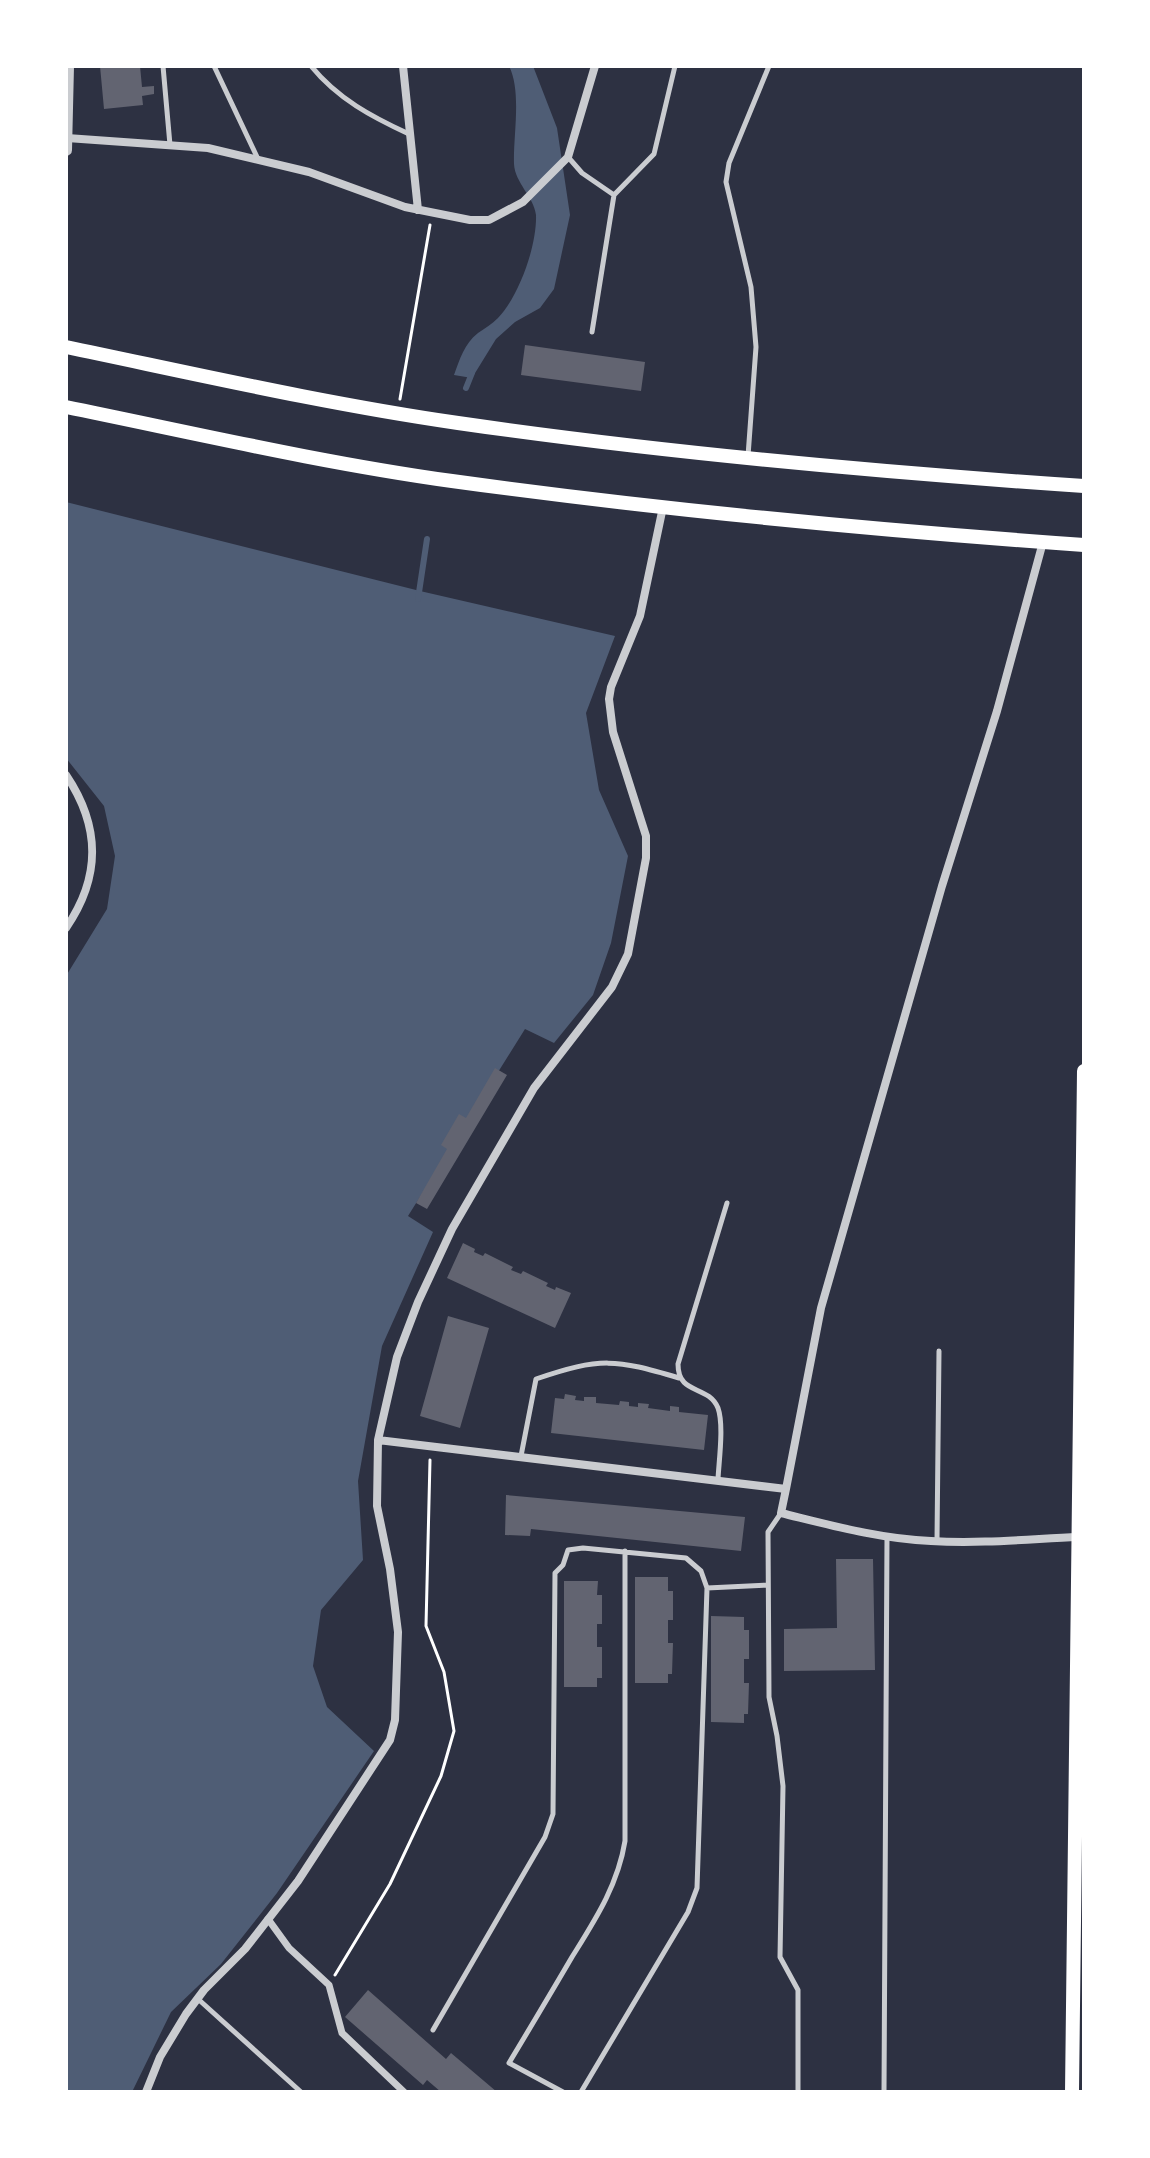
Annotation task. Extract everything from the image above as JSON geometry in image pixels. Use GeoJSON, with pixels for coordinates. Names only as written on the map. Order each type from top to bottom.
{"type":"FeatureCollection","features":[{"type":"Feature","properties":{"kind":"main road"},"geometry":{"type":"LineString","coordinates":[[66,347],[458,423],[748,457],[1084,486]]}},
{"type":"Feature","properties":{"kind":"main road"},"geometry":{"type":"LineString","coordinates":[[66,407],[419,476],[663,507],[1084,545]]}},
{"type":"Feature","properties":{"kind":"main road"},"geometry":{"type":"LineString","coordinates":[[1072,2092],[1081,1537],[1084,1071]]}},
{"type":"Feature","properties":{"kind":"street"},"geometry":{"type":"LineString","coordinates":[[66,150],[68,66]]}},
{"type":"Feature","properties":{"kind":"street"},"geometry":{"type":"LineString","coordinates":[[403,66],[418,210]]}},
{"type":"Feature","properties":{"kind":"street"},"geometry":{"type":"LineString","coordinates":[[67,138],[208,148],[309,172],[378,199],[432,214],[489,220],[523,202],[568,157],[595,66]]}},
{"type":"Feature","properties":{"kind":"street"},"geometry":{"type":"LineString","coordinates":[[146,2092],[170,2039],[198,1998],[245,1949],[298,1881],[390,1740],[395,1720],[398,1632],[390,1569],[377,1506],[378,1440],[397,1357],[418,1302],[452,1229],[534,1088],[612,987],[628,954],[646,858],[646,836],[613,732],[609,699],[640,616],[663,507]]}},
{"type":"Feature","properties":{"kind":"street"},"geometry":{"type":"LineString","coordinates":[[1043,542],[997,711],[942,886],[821,1308],[781,1513],[846,1530],[937,1541],[1081,1537]]}},
{"type":"Feature","properties":{"kind":"street"},"geometry":{"type":"LineString","coordinates":[[66,775],[85,814],[93,869],[88,889],[66,928]]}},
{"type":"Feature","properties":{"kind":"street"},"geometry":{"type":"LineString","coordinates":[[378,1440],[786,1489]]}},
{"type":"Feature","properties":{"kind":"street"},"geometry":{"type":"LineString","coordinates":[[268,1919],[289,1948],[329,1985],[342,2033],[404,2092]]}},
{"type":"Feature","properties":{"kind":"lane"},"geometry":{"type":"LineString","coordinates":[[163,66],[170,145]]}},
{"type":"Feature","properties":{"kind":"lane"},"geometry":{"type":"LineString","coordinates":[[214,66],[259,160]]}},
{"type":"Feature","properties":{"kind":"lane"},"geometry":{"type":"LineString","coordinates":[[311,66],[350,103],[410,134]]}},
{"type":"Feature","properties":{"kind":"lane"},"geometry":{"type":"LineString","coordinates":[[592,332],[614,195],[654,154],[675,66]]}},
{"type":"Feature","properties":{"kind":"lane"},"geometry":{"type":"LineString","coordinates":[[748,457],[756,347],[754,321],[751,287],[726,182],[729,163],[769,66]]}},
{"type":"Feature","properties":{"kind":"lane"},"geometry":{"type":"LineString","coordinates":[[568,157],[590,179],[614,195]]}},
{"type":"Feature","properties":{"kind":"lane"},"geometry":{"type":"LineString","coordinates":[[680,1378],[678,1364],[727,1203]]}},
{"type":"Feature","properties":{"kind":"lane"},"geometry":{"type":"LineString","coordinates":[[937,1541],[939,1351]]}},
{"type":"Feature","properties":{"kind":"lane"},"geometry":{"type":"LineString","coordinates":[[521,1456],[536,1379],[595,1362],[630,1363],[680,1378],[688,1387],[709,1396],[717,1406],[720,1419],[718,1479]]}},
{"type":"Feature","properties":{"kind":"lane"},"geometry":{"type":"LineString","coordinates":[[781,1513],[768,1532],[769,1697],[783,1786],[780,1957],[798,1990],[798,2092]]}},
{"type":"Feature","properties":{"kind":"lane"},"geometry":{"type":"LineString","coordinates":[[884,2092],[887,1536]]}},
{"type":"Feature","properties":{"kind":"lane"},"geometry":{"type":"LineString","coordinates":[[433,2030],[539,1847],[553,1814],[555,1573],[563,1565],[568,1550],[583,1548],[686,1558],[701,1571],[707,1588],[697,1888],[688,1912],[581,2092]]}},
{"type":"Feature","properties":{"kind":"lane"},"geometry":{"type":"LineString","coordinates":[[563,2092],[509,2063],[607,1898],[622,1858],[625,1841],[625,1551]]}},
{"type":"Feature","properties":{"kind":"lane"},"geometry":{"type":"LineString","coordinates":[[707,1588],[768,1585]]}},
{"type":"Feature","properties":{"kind":"lane"},"geometry":{"type":"LineString","coordinates":[[198,1998],[301,2092]]}},
{"type":"Feature","properties":{"kind":"path"},"geometry":{"type":"LineString","coordinates":[[397,413],[432,214]]}},
{"type":"Feature","properties":{"kind":"path"},"geometry":{"type":"LineString","coordinates":[[329,1985],[390,1884],[441,1776],[454,1731],[444,1672],[426,1626],[431,1445]]}},
{"type":"Feature","properties":{"kind":"water"},"geometry":{"type":"Polygon","coordinates":[[[509,66],[533,66],[557,128],[570,215],[554,289],[540,308],[515,322],[496,339],[472,378],[454,375],[473,337],[498,318],[513,297],[530,255],[536,227],[535,208],[515,171],[516,101],[509,66]]]}},
{"type":"Feature","properties":{"kind":"water"},"geometry":{"type":"Polygon","coordinates":[[[66,502],[420,591],[615,636],[586,713],[599,790],[628,856],[611,943],[593,995],[554,1043],[525,1029],[408,1216],[433,1232],[382,1346],[358,1481],[363,1560],[321,1610],[313,1666],[327,1707],[374,1751],[277,1893],[221,1964],[171,2012],[132,2092],[66,2092],[66,976],[107,909],[115,856],[104,806],[66,758],[66,502]]]}},
{"type":"Feature","properties":{"kind":"building"},"geometry":{"type":"Polygon","coordinates":[[[100,66],[140,66],[142,87],[154,86],[154,94],[142,96],[143,105],[104,109],[100,66]]]}},
{"type":"Feature","properties":{"kind":"building"},"geometry":{"type":"Polygon","coordinates":[[[525,345],[645,362],[641,391],[521,375],[525,345]]]}},
{"type":"Feature","properties":{"kind":"building"},"geometry":{"type":"Polygon","coordinates":[[[495,1068],[507,1075],[427,1209],[416,1203],[447,1149],[441,1145],[459,1114],[466,1118],[495,1068]]]}},
{"type":"Feature","properties":{"kind":"building"},"geometry":{"type":"Polygon","coordinates":[[[463,1243],[475,1249],[474,1252],[483,1256],[485,1253],[513,1267],[511,1270],[521,1274],[523,1271],[548,1283],[546,1286],[571,1293],[555,1328],[447,1278],[463,1243]]]}},
{"type":"Feature","properties":{"kind":"building"},"geometry":{"type":"Polygon","coordinates":[[[448,1316],[489,1328],[460,1428],[420,1416],[448,1316]]]}},
{"type":"Feature","properties":{"kind":"building"},"geometry":{"type":"Polygon","coordinates":[[[565,1394],[576,1396],[575,1400],[596,1397],[596,1403],[619,1405],[620,1401],[638,1407],[638,1403],[649,1404],[648,1408],[670,1411],[670,1406],[679,1407],[679,1412],[708,1415],[704,1450],[551,1433],[555,1398],[564,1399],[565,1394]]]}},
{"type":"Feature","properties":{"kind":"building"},"geometry":{"type":"Polygon","coordinates":[[[506,1495],[745,1517],[741,1551],[531,1529],[530,1536],[505,1535],[506,1495]]]}},
{"type":"Feature","properties":{"kind":"building"},"geometry":{"type":"Polygon","coordinates":[[[836,1559],[873,1559],[875,1670],[784,1671],[784,1629],[837,1628],[836,1559]]]}},
{"type":"Feature","properties":{"kind":"building"},"geometry":{"type":"Polygon","coordinates":[[[635,1577],[668,1577],[668,1591],[673,1591],[673,1620],[668,1620],[668,1643],[673,1643],[672,1674],[668,1674],[668,1683],[635,1683],[635,1577]]]}},
{"type":"Feature","properties":{"kind":"building"},"geometry":{"type":"Polygon","coordinates":[[[564,1581],[598,1581],[597,1595],[602,1595],[602,1624],[597,1624],[597,1647],[602,1647],[602,1678],[597,1678],[597,1687],[564,1687],[564,1581]]]}},
{"type":"Feature","properties":{"kind":"building"},"geometry":{"type":"Polygon","coordinates":[[[711,1616],[744,1617],[744,1630],[749,1630],[749,1659],[744,1659],[744,1683],[749,1683],[748,1714],[744,1714],[744,1723],[711,1722],[711,1616]]]}},
{"type":"Feature","properties":{"kind":"building"},"geometry":{"type":"Polygon","coordinates":[[[368,1990],[446,2059],[451,2053],[497,2092],[441,2092],[427,2080],[423,2085],[345,2017],[368,1990]]]}},
{"type":"Feature","properties":{"kind":"waterway"},"geometry":{"type":"LineString","coordinates":[[466,388],[472,373]]}},
{"type":"Feature","properties":{"kind":"waterway"},"geometry":{"type":"LineString","coordinates":[[418,599],[427,539]]}}]}
